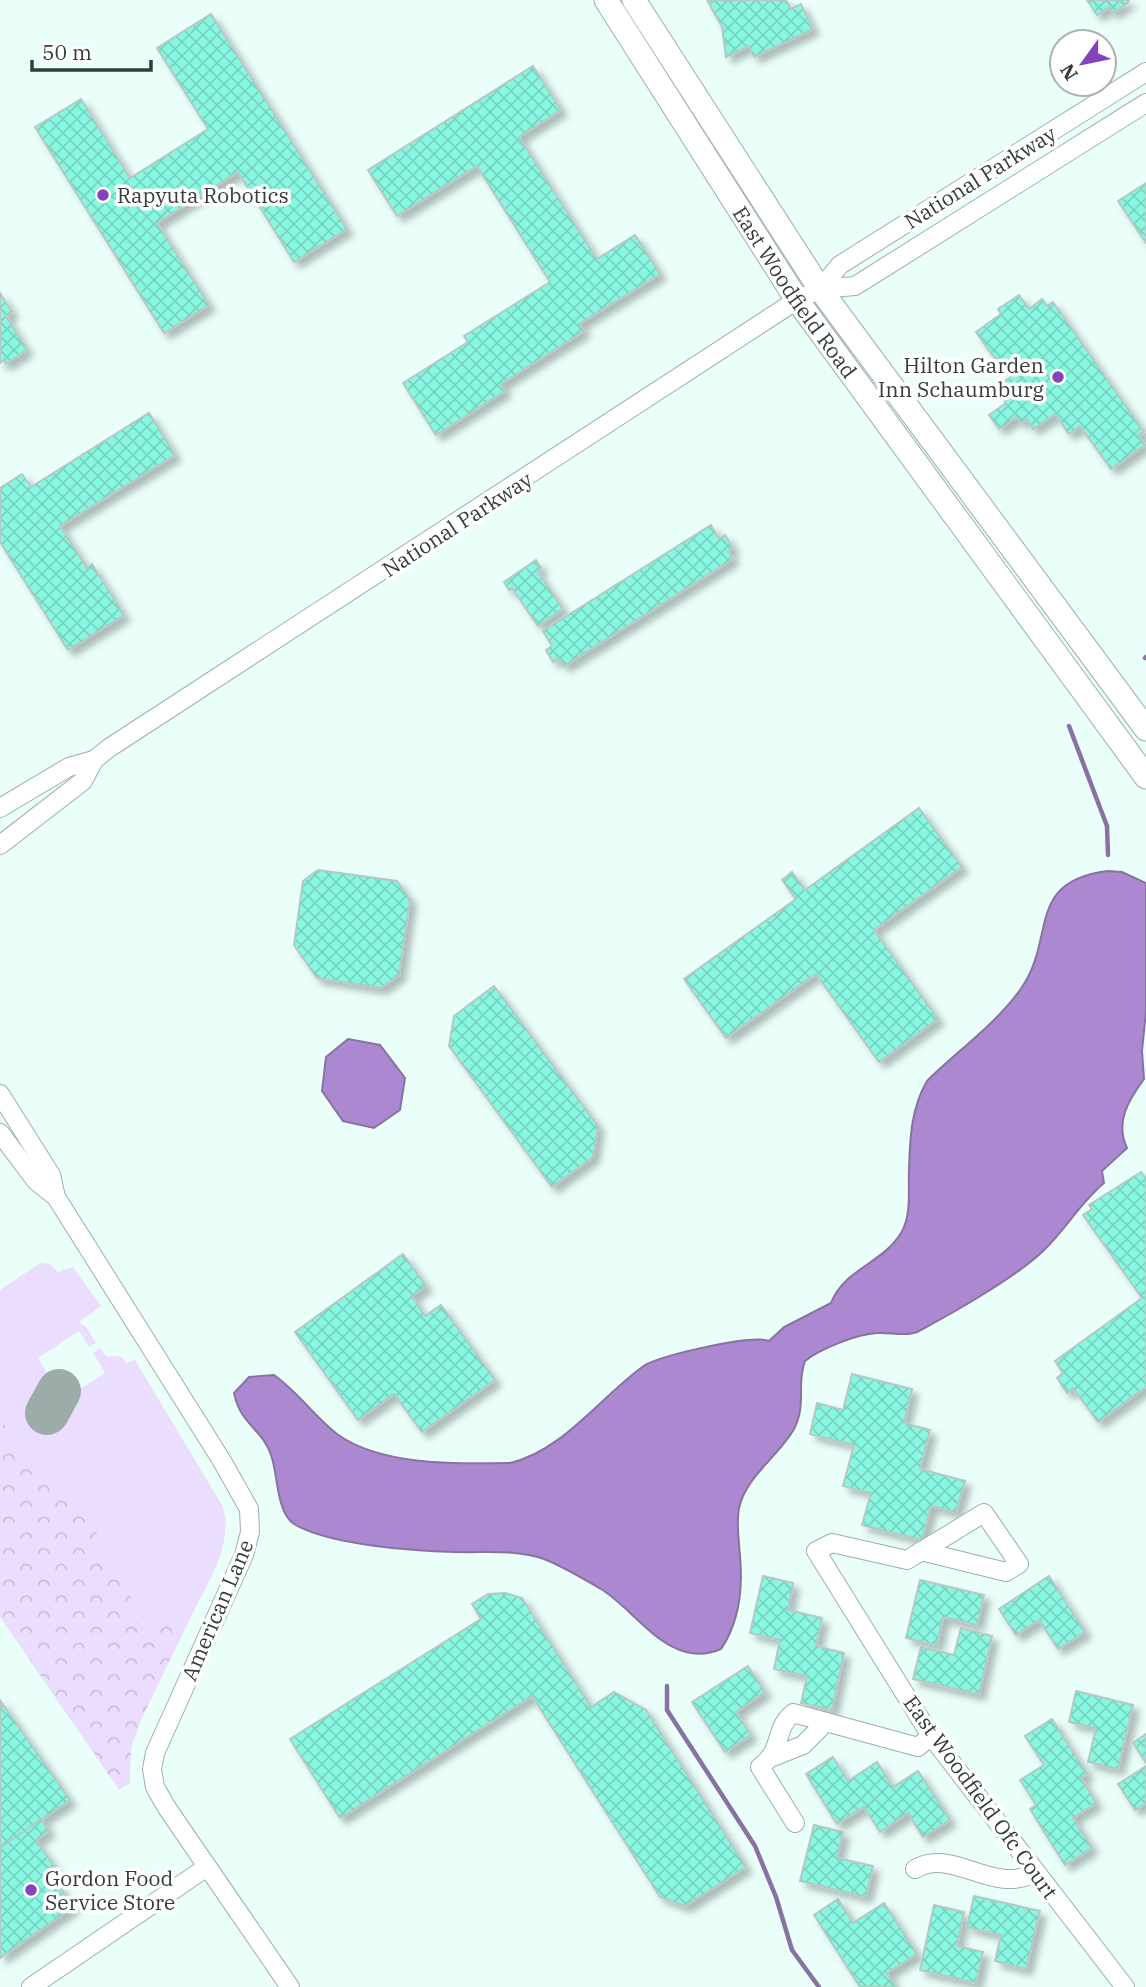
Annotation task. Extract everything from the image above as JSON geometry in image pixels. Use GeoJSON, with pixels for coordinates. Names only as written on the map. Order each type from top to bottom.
{"type":"FeatureCollection","features":[{"type":"Feature","properties":{"kind":"street","name":"East Woodfield Road"},"geometry":{"type":"LineString","coordinates":[[606,0],[797,300],[1146,777]]}},
{"type":"Feature","properties":{"kind":"street","name":"East Woodfield Road"},"geometry":{"type":"LineString","coordinates":[[634,0],[820,289],[1146,729]]}},
{"type":"Feature","properties":{"kind":"street","name":"National Parkway"},"geometry":{"type":"LineString","coordinates":[[820,289],[840,265],[1146,72]]}},
{"type":"Feature","properties":{"kind":"street","name":"National Parkway"},"geometry":{"type":"LineString","coordinates":[[0,808],[69,767],[94,760],[797,300],[820,289],[855,286],[1146,103]]}},
{"type":"Feature","properties":{"kind":"street","name":"National Parkway"},"geometry":{"type":"LineString","coordinates":[[0,845],[31,824],[83,781],[94,760]]}},
{"type":"Feature","properties":{"kind":"street","name":"American Lane"},"geometry":{"type":"LineString","coordinates":[[0,1094],[51,1175],[56,1197]]}},
{"type":"Feature","properties":{"kind":"street","name":"American Lane"},"geometry":{"type":"LineString","coordinates":[[0,1133],[36,1181],[56,1197],[215,1450],[248,1509],[250,1532],[244,1555],[164,1731],[152,1769],[155,1787],[206,1867],[290,1987]]}},
{"type":"Feature","properties":{"kind":"street","name":"East Woodfield Ofc Court"},"geometry":{"type":"LineString","coordinates":[[921,1551],[1006,1572],[1019,1564],[984,1513],[921,1551],[907,1560],[832,1544],[816,1552],[931,1736],[1125,1987]]}},
{"type":"Feature","properties":{"kind":"street"},"geometry":{"type":"LineString","coordinates":[[773,1757],[783,1722],[793,1713],[918,1747],[931,1736]]}},
{"type":"Feature","properties":{"kind":"street"},"geometry":{"type":"LineString","coordinates":[[795,1823],[761,1767],[773,1757],[803,1745],[826,1722]]}},
{"type":"Feature","properties":{"kind":"street"},"geometry":{"type":"LineString","coordinates":[[915,1869],[934,1861],[998,1879],[1021,1881],[1035,1872]]}},
{"type":"Feature","properties":{"kind":"street"},"geometry":{"type":"LineString","coordinates":[[31,1987],[206,1867]]}},
{"type":"Feature","properties":{"kind":"green space"},"geometry":{"type":"Polygon","coordinates":[[[40,1263],[50,1264],[58,1272],[73,1267],[101,1306],[79,1322],[87,1328],[96,1343],[89,1347],[79,1331],[38,1358],[58,1390],[46,1411],[42,1406],[35,1410],[44,1425],[51,1420],[48,1415],[60,1393],[64,1399],[105,1373],[93,1353],[100,1348],[107,1357],[120,1356],[127,1363],[135,1360],[222,1505],[225,1534],[222,1549],[189,1621],[146,1620],[0,1419],[0,1290],[40,1263]]]}},
{"type":"Feature","properties":{"kind":"green space"},"geometry":{"type":"Polygon","coordinates":[[[0,1419],[27,1454],[87,1514],[125,1588],[146,1620],[189,1621],[141,1720],[131,1748],[130,1783],[119,1790],[0,1617],[0,1419]]]}},
{"type":"Feature","properties":{"kind":"shaded area"},"geometry":{"type":"Polygon","coordinates":[[[1108,871],[1122,872],[1146,883],[1146,1011],[1142,1051],[1144,1079],[1125,1112],[1122,1129],[1127,1148],[1102,1171],[1104,1183],[1052,1242],[1033,1260],[1002,1282],[919,1331],[910,1334],[877,1333],[859,1336],[829,1347],[805,1361],[801,1378],[800,1411],[794,1429],[748,1486],[739,1508],[739,1604],[721,1649],[703,1654],[686,1652],[670,1645],[655,1636],[601,1589],[544,1559],[511,1553],[372,1546],[309,1531],[288,1518],[281,1502],[267,1446],[237,1404],[234,1393],[249,1377],[274,1375],[337,1434],[375,1452],[397,1458],[444,1463],[510,1463],[529,1457],[565,1435],[645,1365],[707,1347],[745,1340],[769,1341],[784,1327],[831,1303],[845,1282],[884,1252],[901,1233],[908,1210],[912,1124],[927,1081],[987,1026],[1020,990],[1038,952],[1046,916],[1053,900],[1064,887],[1082,877],[1108,871]]]}},
{"type":"Feature","properties":{"kind":"shaded area"},"geometry":{"type":"Polygon","coordinates":[[[348,1039],[380,1045],[405,1078],[400,1110],[374,1128],[343,1121],[322,1091],[326,1057],[348,1039]]]}},
{"type":"Feature","properties":{"kind":"building"},"geometry":{"type":"Polygon","coordinates":[[[707,0],[786,0],[791,9],[801,4],[813,29],[754,57],[749,46],[726,57],[722,27],[707,0]]]}},
{"type":"Feature","properties":{"kind":"building"},"geometry":{"type":"Polygon","coordinates":[[[1087,0],[1129,2],[1113,13],[1109,7],[1097,15],[1087,0]]]}},
{"type":"Feature","properties":{"kind":"building"},"geometry":{"type":"Polygon","coordinates":[[[211,14],[347,229],[294,262],[238,172],[157,223],[209,305],[164,333],[35,127],[81,99],[130,178],[208,129],[157,48],[211,14]]]}},
{"type":"Feature","properties":{"kind":"building"},"geometry":{"type":"Polygon","coordinates":[[[533,66],[561,110],[519,137],[597,259],[635,235],[660,274],[579,324],[584,331],[501,384],[505,391],[436,435],[403,383],[468,342],[464,336],[550,282],[477,166],[397,216],[368,170],[533,66]]]}},
{"type":"Feature","properties":{"kind":"building"},"geometry":{"type":"Polygon","coordinates":[[[1146,183],[1146,243],[1118,201],[1146,183]]]}},
{"type":"Feature","properties":{"kind":"building"},"geometry":{"type":"Polygon","coordinates":[[[0,293],[12,312],[6,316],[27,350],[6,364],[5,360],[0,363],[0,293]]]}},
{"type":"Feature","properties":{"kind":"building","name":"Hilton Garden Inn Schaumburg"},"geometry":{"type":"Polygon","coordinates":[[[1019,295],[1029,309],[1042,299],[1047,306],[1053,302],[1144,432],[1138,435],[1145,445],[1111,469],[1080,426],[1069,434],[1055,414],[1033,429],[1027,419],[1021,423],[1017,417],[999,429],[989,415],[1006,403],[1002,397],[1009,391],[1003,382],[1018,372],[993,356],[976,332],[1001,314],[998,309],[1019,295]]]}},
{"type":"Feature","properties":{"kind":"building"},"geometry":{"type":"Polygon","coordinates":[[[149,413],[175,455],[60,526],[87,568],[92,564],[124,615],[68,650],[0,542],[0,488],[22,474],[31,487],[149,413]]]}},
{"type":"Feature","properties":{"kind":"building"},"geometry":{"type":"Polygon","coordinates":[[[711,525],[719,539],[725,535],[733,548],[728,551],[733,559],[564,666],[559,658],[553,662],[546,650],[552,646],[543,631],[711,525]]]}},
{"type":"Feature","properties":{"kind":"building"},"geometry":{"type":"Polygon","coordinates":[[[536,560],[541,568],[537,571],[563,609],[538,626],[512,588],[509,590],[504,582],[536,560]]]}},
{"type":"Feature","properties":{"kind":"building"},"geometry":{"type":"Polygon","coordinates":[[[919,808],[962,867],[874,930],[938,1019],[879,1062],[816,974],[726,1038],[684,979],[796,899],[782,880],[792,872],[805,890],[919,808]]]}},
{"type":"Feature","properties":{"kind":"building"},"geometry":{"type":"Polygon","coordinates":[[[318,870],[397,881],[410,900],[399,975],[381,988],[317,978],[294,945],[303,881],[318,870]]]}},
{"type":"Feature","properties":{"kind":"building"},"geometry":{"type":"Polygon","coordinates":[[[494,986],[598,1126],[593,1157],[552,1187],[449,1046],[454,1016],[494,986]]]}},
{"type":"Feature","properties":{"kind":"building"},"geometry":{"type":"Polygon","coordinates":[[[1141,1172],[1146,1178],[1146,1387],[1098,1422],[1073,1388],[1067,1393],[1057,1378],[1063,1373],[1055,1361],[1142,1298],[1083,1215],[1092,1209],[1089,1205],[1141,1172]]]}},
{"type":"Feature","properties":{"kind":"building"},"geometry":{"type":"Polygon","coordinates":[[[403,1254],[426,1286],[412,1296],[425,1316],[441,1305],[495,1380],[422,1432],[394,1394],[358,1420],[295,1332],[403,1254]]]}},
{"type":"Feature","properties":{"kind":"building"},"geometry":{"type":"Polygon","coordinates":[[[852,1374],[912,1389],[904,1423],[930,1430],[920,1469],[965,1481],[956,1512],[931,1506],[922,1540],[862,1525],[871,1493],[843,1486],[854,1445],[810,1434],[817,1403],[843,1410],[852,1374]]]}},
{"type":"Feature","properties":{"kind":"building"},"geometry":{"type":"Polygon","coordinates":[[[763,1576],[793,1583],[788,1610],[822,1618],[816,1646],[844,1653],[832,1710],[801,1703],[807,1676],[774,1669],[780,1640],[750,1633],[763,1576]]]}},
{"type":"Feature","properties":{"kind":"building"},"geometry":{"type":"Polygon","coordinates":[[[1049,1576],[1085,1632],[1058,1649],[1039,1620],[1016,1635],[999,1609],[1049,1576]]]}},
{"type":"Feature","properties":{"kind":"building"},"geometry":{"type":"Polygon","coordinates":[[[920,1580],[984,1595],[977,1625],[943,1617],[937,1645],[906,1638],[920,1580]]]}},
{"type":"Feature","properties":{"kind":"building"},"geometry":{"type":"Polygon","coordinates":[[[505,1593],[522,1598],[591,1707],[614,1692],[646,1710],[746,1867],[685,1906],[660,1897],[532,1696],[340,1818],[290,1739],[481,1619],[472,1604],[488,1594],[505,1593]]]}},
{"type":"Feature","properties":{"kind":"building"},"geometry":{"type":"Polygon","coordinates":[[[961,1628],[992,1636],[979,1694],[913,1679],[921,1647],[954,1655],[961,1628]]]}},
{"type":"Feature","properties":{"kind":"building"},"geometry":{"type":"Polygon","coordinates":[[[748,1666],[765,1692],[736,1712],[751,1735],[725,1752],[692,1702],[748,1666]]]}},
{"type":"Feature","properties":{"kind":"building"},"geometry":{"type":"Polygon","coordinates":[[[1076,1691],[1133,1705],[1118,1769],[1088,1762],[1096,1728],[1069,1722],[1076,1691]]]}},
{"type":"Feature","properties":{"kind":"building"},"geometry":{"type":"Polygon","coordinates":[[[0,1700],[70,1800],[0,1848],[0,1700]]]}},
{"type":"Feature","properties":{"kind":"building"},"geometry":{"type":"Polygon","coordinates":[[[1052,1719],[1087,1774],[1081,1778],[1096,1803],[1073,1818],[1092,1848],[1065,1865],[1030,1809],[1036,1805],[1020,1780],[1044,1765],[1025,1736],[1052,1719]]]}},
{"type":"Feature","properties":{"kind":"building"},"geometry":{"type":"Polygon","coordinates":[[[1146,1734],[1146,1763],[1133,1743],[1146,1734]]]}},
{"type":"Feature","properties":{"kind":"building"},"geometry":{"type":"Polygon","coordinates":[[[833,1757],[848,1781],[877,1762],[893,1787],[918,1771],[950,1820],[923,1837],[908,1813],[880,1832],[864,1807],[837,1824],[806,1774],[833,1757]]]}},
{"type":"Feature","properties":{"kind":"building"},"geometry":{"type":"Polygon","coordinates":[[[1146,1766],[1146,1803],[1135,1810],[1118,1784],[1146,1766]]]}},
{"type":"Feature","properties":{"kind":"building","name":"Gordon Food Service Store"},"geometry":{"type":"Polygon","coordinates":[[[41,1819],[49,1831],[36,1840],[56,1869],[50,1873],[73,1907],[0,1958],[0,1848],[41,1819]]]}},
{"type":"Feature","properties":{"kind":"building"},"geometry":{"type":"Polygon","coordinates":[[[814,1825],[843,1832],[837,1858],[873,1866],[866,1897],[800,1881],[814,1825]]]}},
{"type":"Feature","properties":{"kind":"building"},"geometry":{"type":"Polygon","coordinates":[[[974,1896],[1040,1911],[1026,1969],[995,1961],[1001,1935],[967,1927],[974,1896]]]}},
{"type":"Feature","properties":{"kind":"building"},"geometry":{"type":"Polygon","coordinates":[[[838,1899],[853,1923],[884,1903],[917,1954],[887,1973],[896,1987],[860,1987],[814,1915],[838,1899]]]}},
{"type":"Feature","properties":{"kind":"building"},"geometry":{"type":"Polygon","coordinates":[[[934,1905],[964,1912],[957,1946],[983,1952],[976,1983],[920,1970],[934,1905]]]}},
{"type":"Feature","properties":{"kind":"waterway"},"geometry":{"type":"LineString","coordinates":[[1069,726],[1107,826],[1108,855]]}},
{"type":"Feature","properties":{"kind":"waterway"},"geometry":{"type":"LineString","coordinates":[[667,1686],[667,1710],[755,1846],[776,1897],[792,1950],[819,1987]]}},
{"type":"Feature","properties":{"kind":"taxiway"},"geometry":{"type":"LineString","coordinates":[[47,1413],[59,1391]]}},
{"type":"Feature","properties":{"kind":"place","name":"Rapyuta Robotics"},"geometry":{"type":"Point","coordinates":[103,195]}},
{"type":"Feature","properties":{"kind":"place","name":"Hilton Garden Inn Schaumburg"},"geometry":{"type":"Point","coordinates":[1058,377]}},
{"type":"Feature","properties":{"kind":"place","name":"Gordon Food Service Store"},"geometry":{"type":"Point","coordinates":[31,1890]}}]}
